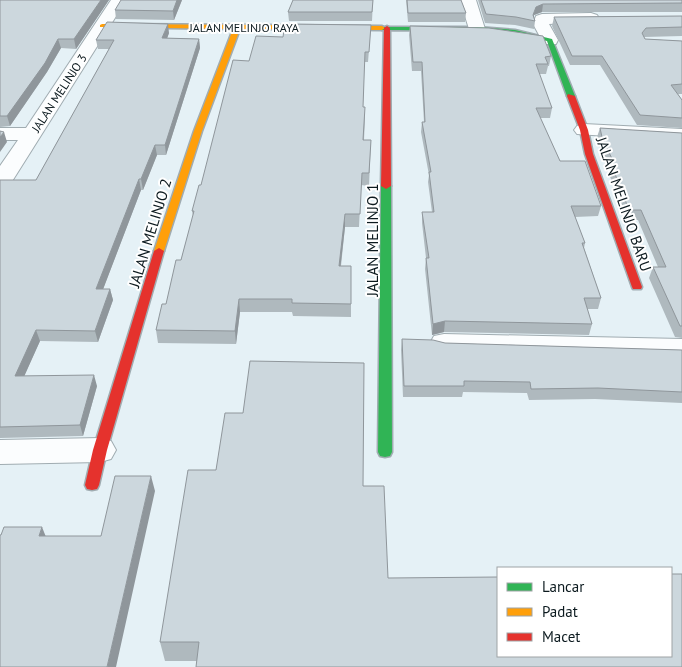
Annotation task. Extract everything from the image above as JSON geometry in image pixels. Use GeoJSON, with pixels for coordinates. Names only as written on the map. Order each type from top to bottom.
{"type":"FeatureCollection","features":[{"type":"Feature","properties":{"kind":"street"},"geometry":{"type":"LineString","coordinates":[[468,0],[477,29]]}},
{"type":"Feature","properties":{"kind":"street","name":"JALAN MELINJO 3"},"geometry":{"type":"LineString","coordinates":[[0,183],[117,2]]}},
{"type":"Feature","properties":{"kind":"street"},"geometry":{"type":"LineString","coordinates":[[606,18],[542,19],[541,24],[550,40],[584,130],[682,135]]}},
{"type":"Feature","properties":{"kind":"street","name":"JALAN MELINJO RAYA"},"geometry":{"type":"LineString","coordinates":[[102,26],[477,29],[516,32],[550,40]]}},
{"type":"Feature","properties":{"kind":"street","name":"JALAN MELINJO 2"},"geometry":{"type":"LineString","coordinates":[[92,485],[100,450],[170,215],[214,84],[237,27]]}},
{"type":"Feature","properties":{"kind":"street","name":"JALAN MELINJO 1"},"geometry":{"type":"LineString","coordinates":[[385,452],[387,28]]}},
{"type":"Feature","properties":{"kind":"street","name":"JALAN MELINJO BARU"},"geometry":{"type":"LineString","coordinates":[[584,130],[589,154],[637,287]]}},
{"type":"Feature","properties":{"kind":"street"},"geometry":{"type":"LineString","coordinates":[[0,134],[33,134]]}},
{"type":"Feature","properties":{"kind":"street"},"geometry":{"type":"LineString","coordinates":[[444,343],[682,348]]}},
{"type":"Feature","properties":{"kind":"street"},"geometry":{"type":"LineString","coordinates":[[0,452],[100,450]]}},
{"type":"Feature","properties":{"kind":"building"},"geometry":{"type":"Polygon","coordinates":[[[0,0],[101,0],[74,39],[58,39],[45,63],[7,116],[0,116],[0,0]]]}},
{"type":"Feature","properties":{"kind":"building"},"geometry":{"type":"Polygon","coordinates":[[[121,0],[177,0],[173,11],[115,10],[121,0]]]}},
{"type":"Feature","properties":{"kind":"building"},"geometry":{"type":"Polygon","coordinates":[[[293,0],[373,0],[372,12],[288,12],[293,0]]]}},
{"type":"Feature","properties":{"kind":"building"},"geometry":{"type":"Polygon","coordinates":[[[407,0],[461,0],[466,13],[408,13],[407,0]]]}},
{"type":"Feature","properties":{"kind":"building"},"geometry":{"type":"Polygon","coordinates":[[[481,0],[682,0],[682,3],[543,4],[536,7],[533,15],[535,21],[486,14],[481,0]]]}},
{"type":"Feature","properties":{"kind":"building"},"geometry":{"type":"Polygon","coordinates":[[[682,16],[682,27],[646,28],[642,33],[645,39],[682,41],[682,84],[671,85],[682,100],[682,118],[640,115],[602,56],[572,56],[554,17],[682,16]]]}},
{"type":"Feature","properties":{"kind":"building"},"geometry":{"type":"Polygon","coordinates":[[[107,22],[168,24],[162,38],[199,39],[165,145],[155,145],[141,179],[139,179],[96,289],[110,289],[95,331],[36,330],[15,376],[94,375],[80,425],[0,427],[0,180],[36,180],[114,40],[96,40],[107,22]]]}},
{"type":"Feature","properties":{"kind":"building"},"geometry":{"type":"Polygon","coordinates":[[[285,24],[371,25],[369,52],[365,52],[363,107],[365,107],[363,140],[371,140],[369,173],[362,173],[360,214],[345,214],[339,266],[351,266],[351,304],[292,303],[292,299],[239,299],[235,331],[156,330],[162,304],[166,304],[176,260],[181,260],[194,211],[192,211],[199,185],[201,185],[233,60],[249,61],[256,36],[283,37],[285,24]]]}},
{"type":"Feature","properties":{"kind":"building"},"geometry":{"type":"Polygon","coordinates":[[[410,26],[489,28],[543,36],[551,56],[545,57],[548,64],[536,64],[552,108],[536,108],[560,161],[585,161],[601,206],[571,206],[585,243],[582,243],[601,298],[584,298],[592,324],[445,321],[433,324],[426,258],[429,258],[422,212],[434,212],[429,172],[431,172],[422,122],[425,122],[422,62],[413,62],[410,26]]]}},
{"type":"Feature","properties":{"kind":"building"},"geometry":{"type":"Polygon","coordinates":[[[600,128],[682,133],[682,326],[680,326],[653,267],[666,267],[641,210],[629,210],[610,161],[613,161],[600,128]]]}},
{"type":"Feature","properties":{"kind":"building"},"geometry":{"type":"Polygon","coordinates":[[[402,339],[433,340],[445,343],[682,350],[682,392],[598,388],[531,389],[530,382],[464,381],[464,386],[404,386],[402,339]]]}},
{"type":"Feature","properties":{"kind":"building"},"geometry":{"type":"Polygon","coordinates":[[[250,361],[364,363],[363,486],[384,486],[388,578],[497,577],[497,657],[672,657],[672,574],[682,574],[682,667],[196,667],[199,642],[160,642],[188,470],[216,470],[225,413],[243,413],[250,361]]]}},
{"type":"Feature","properties":{"kind":"building"},"geometry":{"type":"Polygon","coordinates":[[[115,476],[151,476],[107,667],[0,667],[0,535],[4,527],[42,527],[39,536],[101,536],[115,476]]]}},
{"type":"Feature","properties":{"kind":"traffic: fast"},"geometry":{"type":"LineString","coordinates":[[382,28],[477,29],[515,32],[550,40],[571,96]]}},
{"type":"Feature","properties":{"kind":"traffic: fast"},"geometry":{"type":"LineString","coordinates":[[385,452],[386,186]]}},
{"type":"Feature","properties":{"kind":"traffic: slow"},"geometry":{"type":"LineString","coordinates":[[102,26],[382,28]]}},
{"type":"Feature","properties":{"kind":"traffic: slow"},"geometry":{"type":"LineString","coordinates":[[159,251],[198,131],[237,27]]}},
{"type":"Feature","properties":{"kind":"traffic: jam"},"geometry":{"type":"LineString","coordinates":[[386,186],[387,28]]}},
{"type":"Feature","properties":{"kind":"traffic: jam"},"geometry":{"type":"LineString","coordinates":[[571,96],[584,130],[589,154],[637,287]]}},
{"type":"Feature","properties":{"kind":"traffic: jam"},"geometry":{"type":"LineString","coordinates":[[92,485],[100,450],[159,251]]}}]}
